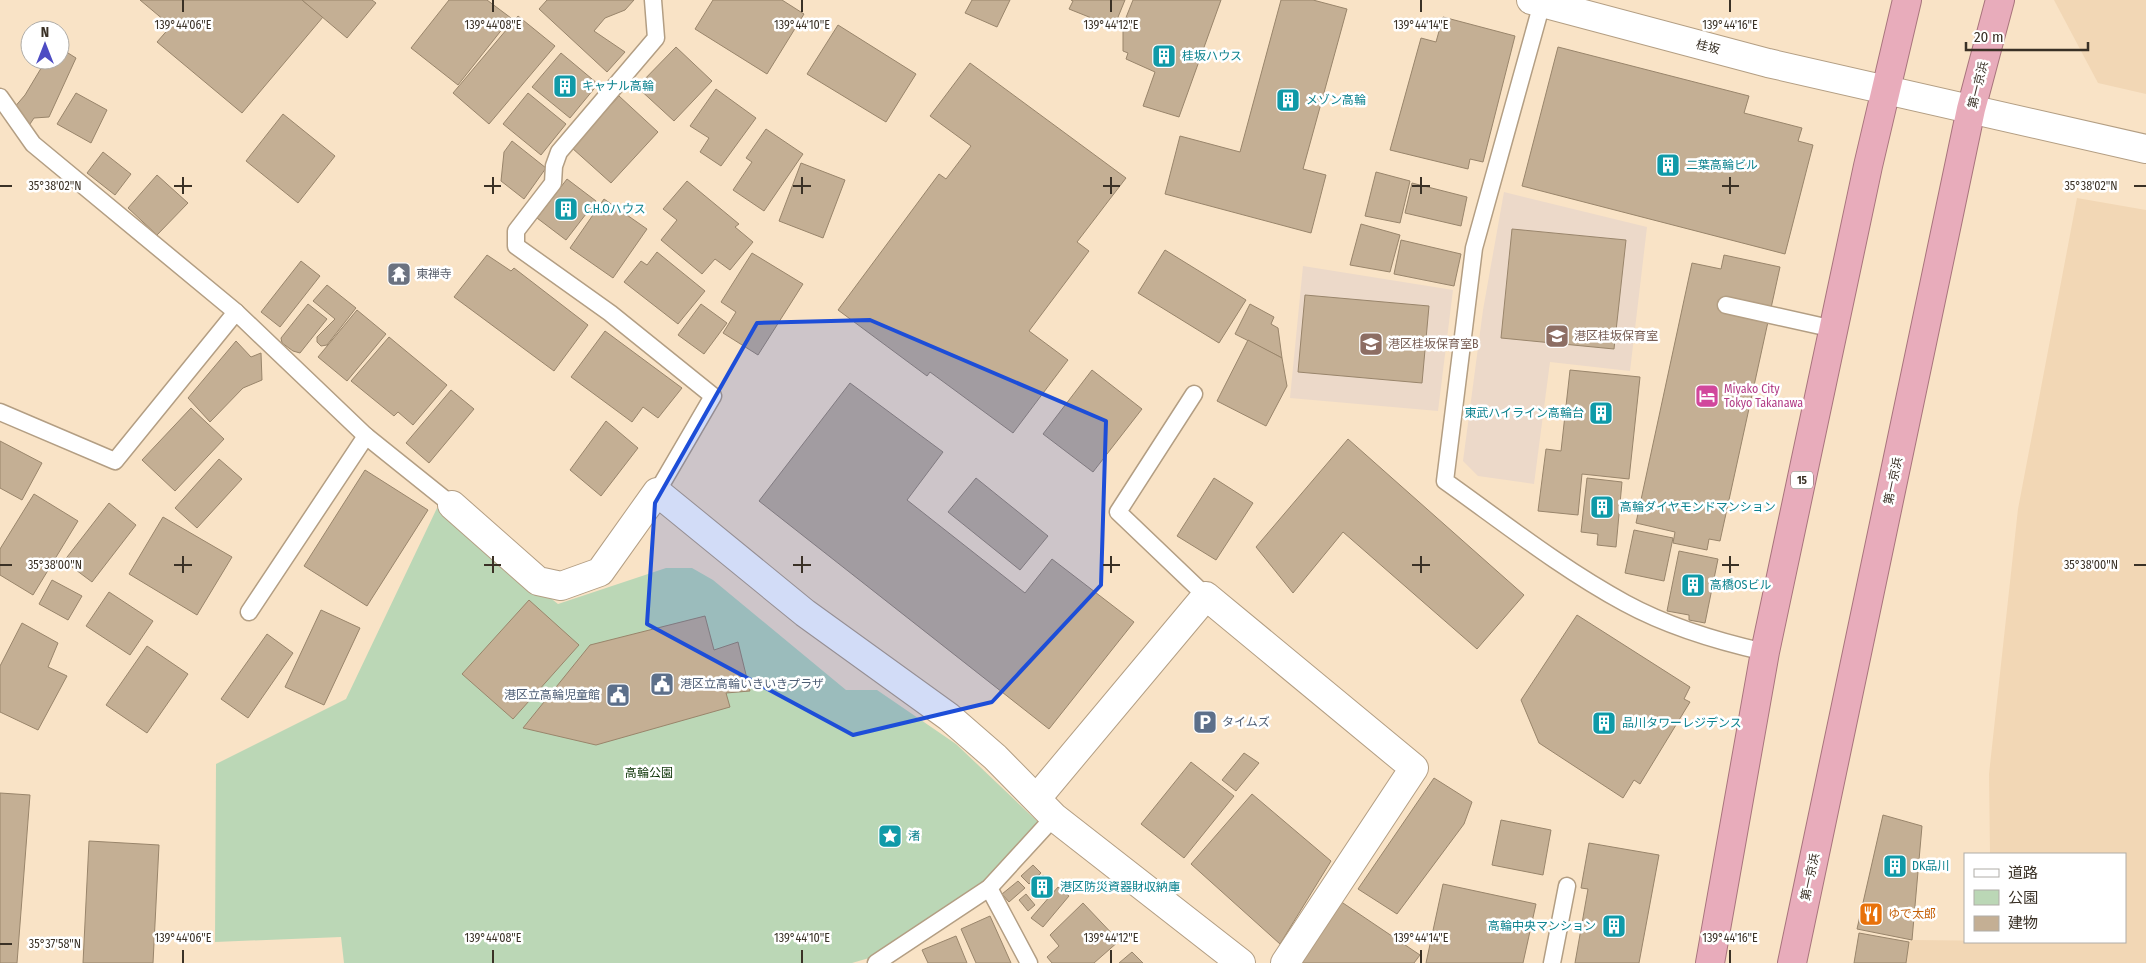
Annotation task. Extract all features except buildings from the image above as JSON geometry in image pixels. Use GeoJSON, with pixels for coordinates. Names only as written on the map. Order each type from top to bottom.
{"type":"FeatureCollection","features":[{"type":"Feature","properties":{"kind":"highway","name":"15"},"geometry":{"type":"LineString","coordinates":[[1710,963],[1765,652],[1885,90],[1907,0]]}},
{"type":"Feature","properties":{"kind":"highway","name":"第一京浜"},"geometry":{"type":"LineString","coordinates":[[1792,963],[1971,109],[2000,0]]}},
{"type":"Feature","properties":{"kind":"street","name":"桂坂"},"geometry":{"type":"LineString","coordinates":[[1536,1],[1768,64],[2146,147]]}},
{"type":"Feature","properties":{"kind":"street"},"geometry":{"type":"LineString","coordinates":[[452,505],[538,581],[561,586],[600,572],[657,492],[805,613],[949,717],[995,757],[1045,808],[1241,963]]}},
{"type":"Feature","properties":{"kind":"street"},"geometry":{"type":"LineString","coordinates":[[1045,808],[1206,596],[1414,768],[1285,963]]}},
{"type":"Feature","properties":{"kind":"lane"},"geometry":{"type":"LineString","coordinates":[[653,0],[656,38],[559,152],[554,166],[553,183],[516,231],[516,246],[610,313],[713,396],[657,492]]}},
{"type":"Feature","properties":{"kind":"lane"},"geometry":{"type":"LineString","coordinates":[[1536,1],[1474,248],[1445,481],[1562,564],[1625,603],[1709,639],[1765,652]]}},
{"type":"Feature","properties":{"kind":"lane"},"geometry":{"type":"LineString","coordinates":[[0,98],[33,144],[236,312],[366,436],[452,505]]}},
{"type":"Feature","properties":{"kind":"lane"},"geometry":{"type":"LineString","coordinates":[[1726,305],[1834,329]]}},
{"type":"Feature","properties":{"kind":"lane"},"geometry":{"type":"LineString","coordinates":[[0,412],[115,460],[236,312]]}},
{"type":"Feature","properties":{"kind":"lane"},"geometry":{"type":"LineString","coordinates":[[1194,394],[1118,512],[1206,596]]}},
{"type":"Feature","properties":{"kind":"lane"},"geometry":{"type":"LineString","coordinates":[[249,612],[366,436]]}},
{"type":"Feature","properties":{"kind":"lane"},"geometry":{"type":"LineString","coordinates":[[876,963],[989,888],[1045,808]]}},
{"type":"Feature","properties":{"kind":"lane"},"geometry":{"type":"LineString","coordinates":[[1552,963],[1567,886]]}},
{"type":"Feature","properties":{"kind":"lane"},"geometry":{"type":"LineString","coordinates":[[989,888],[1030,963]]}},
{"type":"Feature","properties":{"kind":"highlighted area"},"geometry":{"type":"Polygon","coordinates":[[[870,320],[1106,421],[1101,585],[992,702],[853,735],[647,624],[655,503],[757,323],[870,320]]]}},
{"type":"Feature","properties":{"kind":"shaded area"},"geometry":{"type":"Polygon","coordinates":[[[2054,0],[2146,0],[2146,94],[2098,83],[2054,0]]]}},
{"type":"Feature","properties":{"kind":"shaded area","name":"港区桂坂保育室"},"geometry":{"type":"Polygon","coordinates":[[[1504,192],[1647,227],[1630,371],[1550,362],[1534,484],[1478,476],[1463,461],[1483,310],[1504,192]]]}},
{"type":"Feature","properties":{"kind":"shaded area"},"geometry":{"type":"Polygon","coordinates":[[[2077,198],[2146,210],[2146,963],[1906,963],[1909,942],[1912,940],[1964,940],[1964,943],[2126,943],[2126,853],[1990,853],[1989,774],[2018,509],[2077,198]]]}},
{"type":"Feature","properties":{"kind":"shaded area","name":"港区桂坂保育室B"},"geometry":{"type":"Polygon","coordinates":[[[1303,266],[1453,290],[1438,411],[1290,398],[1303,266]]]}},
{"type":"Feature","properties":{"kind":"green space","name":"高輪公園"},"geometry":{"type":"Polygon","coordinates":[[[437,508],[558,604],[666,568],[692,568],[713,580],[846,690],[877,690],[956,744],[1040,824],[987,879],[869,958],[852,963],[344,963],[341,937],[215,942],[216,764],[346,699],[437,508]]]}},
{"type":"Feature","properties":{"kind":"place","name":"桂坂ハウス"},"geometry":{"type":"Point","coordinates":[1164,56]}},
{"type":"Feature","properties":{"kind":"place","name":"キャナル高輪"},"geometry":{"type":"Point","coordinates":[565,86]}},
{"type":"Feature","properties":{"kind":"place","name":"メゾン高輪"},"geometry":{"type":"Point","coordinates":[1288,100]}},
{"type":"Feature","properties":{"kind":"place","name":"二葉高輪ビル"},"geometry":{"type":"Point","coordinates":[1668,165]}},
{"type":"Feature","properties":{"kind":"place","name":"C.H.Oハウス"},"geometry":{"type":"Point","coordinates":[566,209]}},
{"type":"Feature","properties":{"kind":"place","name":"東禅寺"},"geometry":{"type":"Point","coordinates":[399,274]}},
{"type":"Feature","properties":{"kind":"place","name":"港区桂坂保育室"},"geometry":{"type":"Point","coordinates":[1557,336]}},
{"type":"Feature","properties":{"kind":"place","name":"港区桂坂保育室B"},"geometry":{"type":"Point","coordinates":[1371,344]}},
{"type":"Feature","properties":{"kind":"place","name":"Miyako City Tokyo Takanawa"},"geometry":{"type":"Point","coordinates":[1707,396]}},
{"type":"Feature","properties":{"kind":"place","name":"東武ハイライン高輪台"},"geometry":{"type":"Point","coordinates":[1601,413]}},
{"type":"Feature","properties":{"kind":"place","name":"高輪ダイヤモンドマンション"},"geometry":{"type":"Point","coordinates":[1602,507]}},
{"type":"Feature","properties":{"kind":"place","name":"高橋OSビル"},"geometry":{"type":"Point","coordinates":[1693,585]}},
{"type":"Feature","properties":{"kind":"place","name":"港区立高輪いきいきプラザ"},"geometry":{"type":"Point","coordinates":[662,684]}},
{"type":"Feature","properties":{"kind":"place","name":"港区立高輪児童館"},"geometry":{"type":"Point","coordinates":[618,695]}},
{"type":"Feature","properties":{"kind":"place","name":"タイムズ"},"geometry":{"type":"Point","coordinates":[1205,722]}},
{"type":"Feature","properties":{"kind":"place","name":"品川タワーレジデンス"},"geometry":{"type":"Point","coordinates":[1604,723]}},
{"type":"Feature","properties":{"kind":"place","name":"渚"},"geometry":{"type":"Point","coordinates":[890,836]}},
{"type":"Feature","properties":{"kind":"place","name":"DK品川"},"geometry":{"type":"Point","coordinates":[1895,866]}},
{"type":"Feature","properties":{"kind":"place","name":"港区防災資器財収納庫"},"geometry":{"type":"Point","coordinates":[1042,887]}},
{"type":"Feature","properties":{"kind":"place","name":"ゆで太郎"},"geometry":{"type":"Point","coordinates":[1871,914]}},
{"type":"Feature","properties":{"kind":"place","name":"高輪中央マンション"},"geometry":{"type":"Point","coordinates":[1614,926]}}]}
